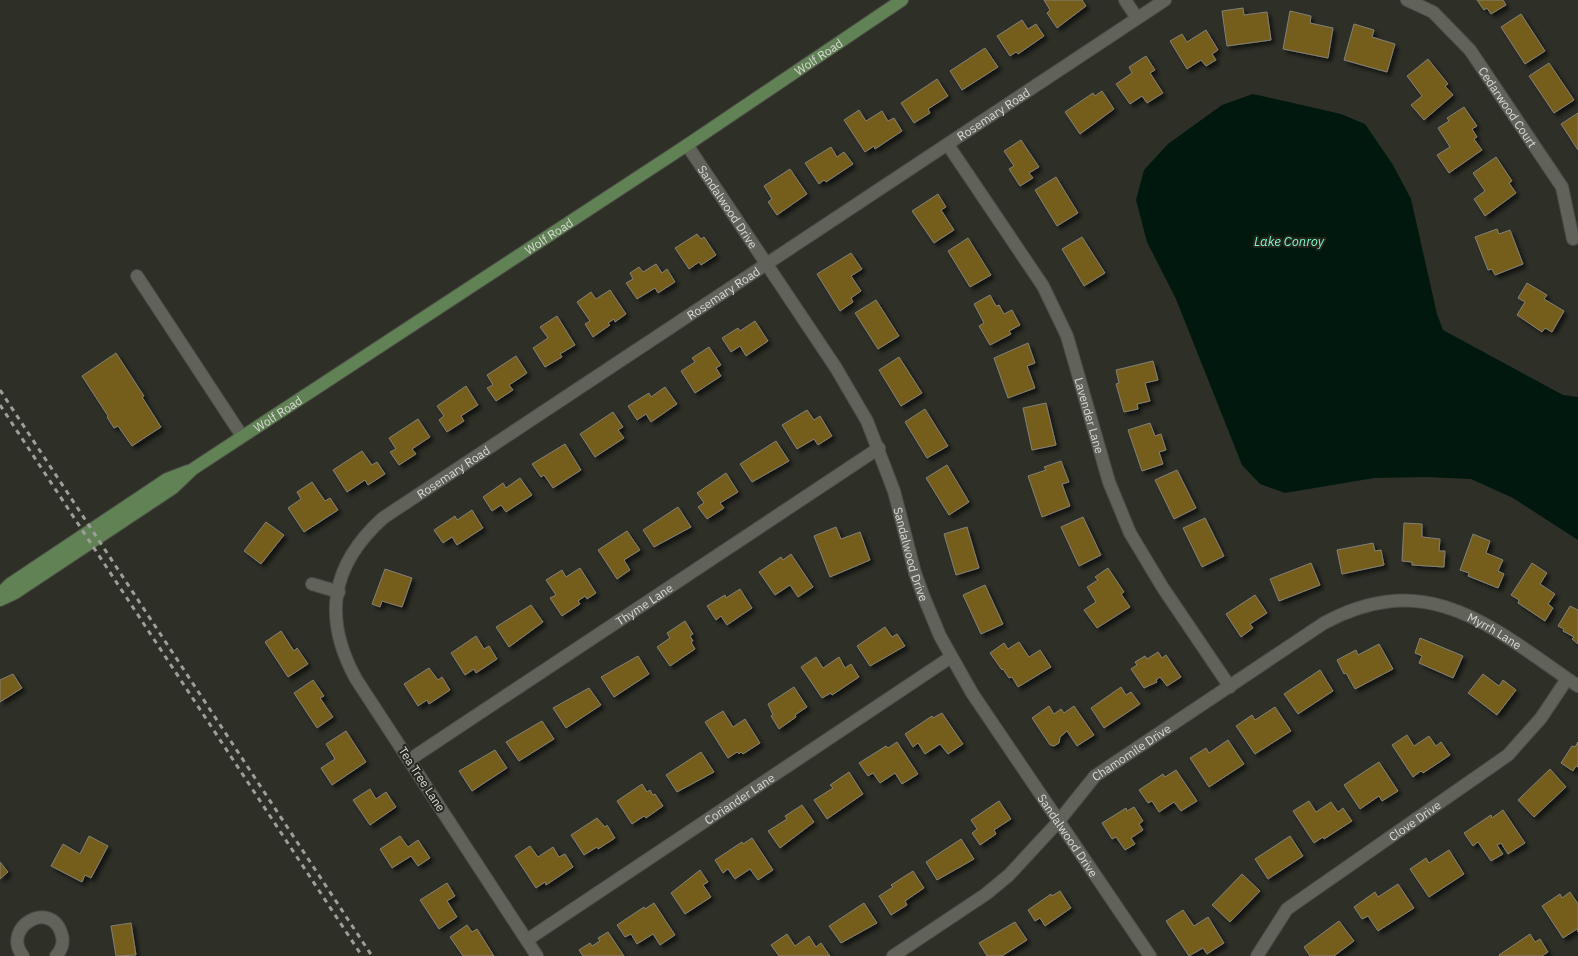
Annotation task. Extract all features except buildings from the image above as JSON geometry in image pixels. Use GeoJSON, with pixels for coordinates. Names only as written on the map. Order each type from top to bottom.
{"type":"FeatureCollection","features":[{"type":"Feature","properties":{"kind":"main road","name":"Wolf Road"},"geometry":{"type":"LineString","coordinates":[[0,600],[15,593],[173,488],[193,469],[242,436],[687,145],[902,0]]}},
{"type":"Feature","properties":{"kind":"main road","name":"Wolf Road"},"geometry":{"type":"LineString","coordinates":[[0,594],[10,584],[167,479],[193,469]]}},
{"type":"Feature","properties":{"kind":"street"},"geometry":{"type":"LineString","coordinates":[[1124,0],[1137,18],[1165,0]]}},
{"type":"Feature","properties":{"kind":"street","name":"Cedarwood Court"},"geometry":{"type":"LineString","coordinates":[[1407,0],[1433,12],[1470,50],[1562,187],[1573,239]]}},
{"type":"Feature","properties":{"kind":"street","name":"Rosemary Road"},"geometry":{"type":"LineString","coordinates":[[339,592],[342,577],[357,545],[383,518],[948,145],[1137,18]]}},
{"type":"Feature","properties":{"kind":"street","name":"Sandalwood Drive"},"geometry":{"type":"LineString","coordinates":[[687,145],[853,395],[879,448],[894,491],[915,573],[932,619],[951,657],[972,693],[1150,956]]}},
{"type":"Feature","properties":{"kind":"street","name":"Lavender Lane"},"geometry":{"type":"LineString","coordinates":[[948,145],[1043,286],[1067,336],[1109,482],[1130,532],[1163,588],[1230,686]]}},
{"type":"Feature","properties":{"kind":"street"},"geometry":{"type":"LineString","coordinates":[[137,276],[242,436]]}},
{"type":"Feature","properties":{"kind":"street","name":"Thyme Lane"},"geometry":{"type":"LineString","coordinates":[[410,760],[879,448]]}},
{"type":"Feature","properties":{"kind":"street"},"geometry":{"type":"LineString","coordinates":[[312,584],[339,592]]}},
{"type":"Feature","properties":{"kind":"street","name":"Tea Tree Lane"},"geometry":{"type":"LineString","coordinates":[[339,592],[335,622],[345,659],[537,956]]}},
{"type":"Feature","properties":{"kind":"street","name":"Chamomile Drive"},"geometry":{"type":"LineString","coordinates":[[893,956],[986,894],[1009,875],[1058,822],[1095,776],[1337,616],[1366,605],[1402,600]]}},
{"type":"Feature","properties":{"kind":"street","name":"Myrrh Lane"},"geometry":{"type":"LineString","coordinates":[[1402,600],[1446,606],[1478,619],[1578,686]]}},
{"type":"Feature","properties":{"kind":"street","name":"Coriander Lane"},"geometry":{"type":"LineString","coordinates":[[527,940],[951,657]]}},
{"type":"Feature","properties":{"kind":"street","name":"Clove Drive"},"geometry":{"type":"LineString","coordinates":[[1257,956],[1288,909],[1508,755],[1541,718],[1567,679]]}},
{"type":"Feature","properties":{"kind":"street"},"geometry":{"type":"LineString","coordinates":[[18,955],[17,938],[22,925],[28,920],[43,917],[57,925],[61,931],[62,947],[56,956]]}},
{"type":"Feature","properties":{"kind":"water","name":"Lake Conroy"},"geometry":{"type":"Polygon","coordinates":[[[1253,94],[1341,114],[1365,124],[1393,165],[1411,199],[1437,314],[1443,330],[1563,395],[1578,397],[1578,540],[1513,498],[1471,479],[1426,477],[1374,478],[1285,493],[1260,484],[1242,465],[1176,299],[1147,242],[1136,200],[1144,170],[1168,144],[1222,105],[1253,94]]]}},
{"type":"Feature","properties":{"kind":"railway"},"geometry":{"type":"LineString","coordinates":[[0,390],[372,956]]}},
{"type":"Feature","properties":{"kind":"railway"},"geometry":{"type":"LineString","coordinates":[[0,405],[362,956]]}}]}
